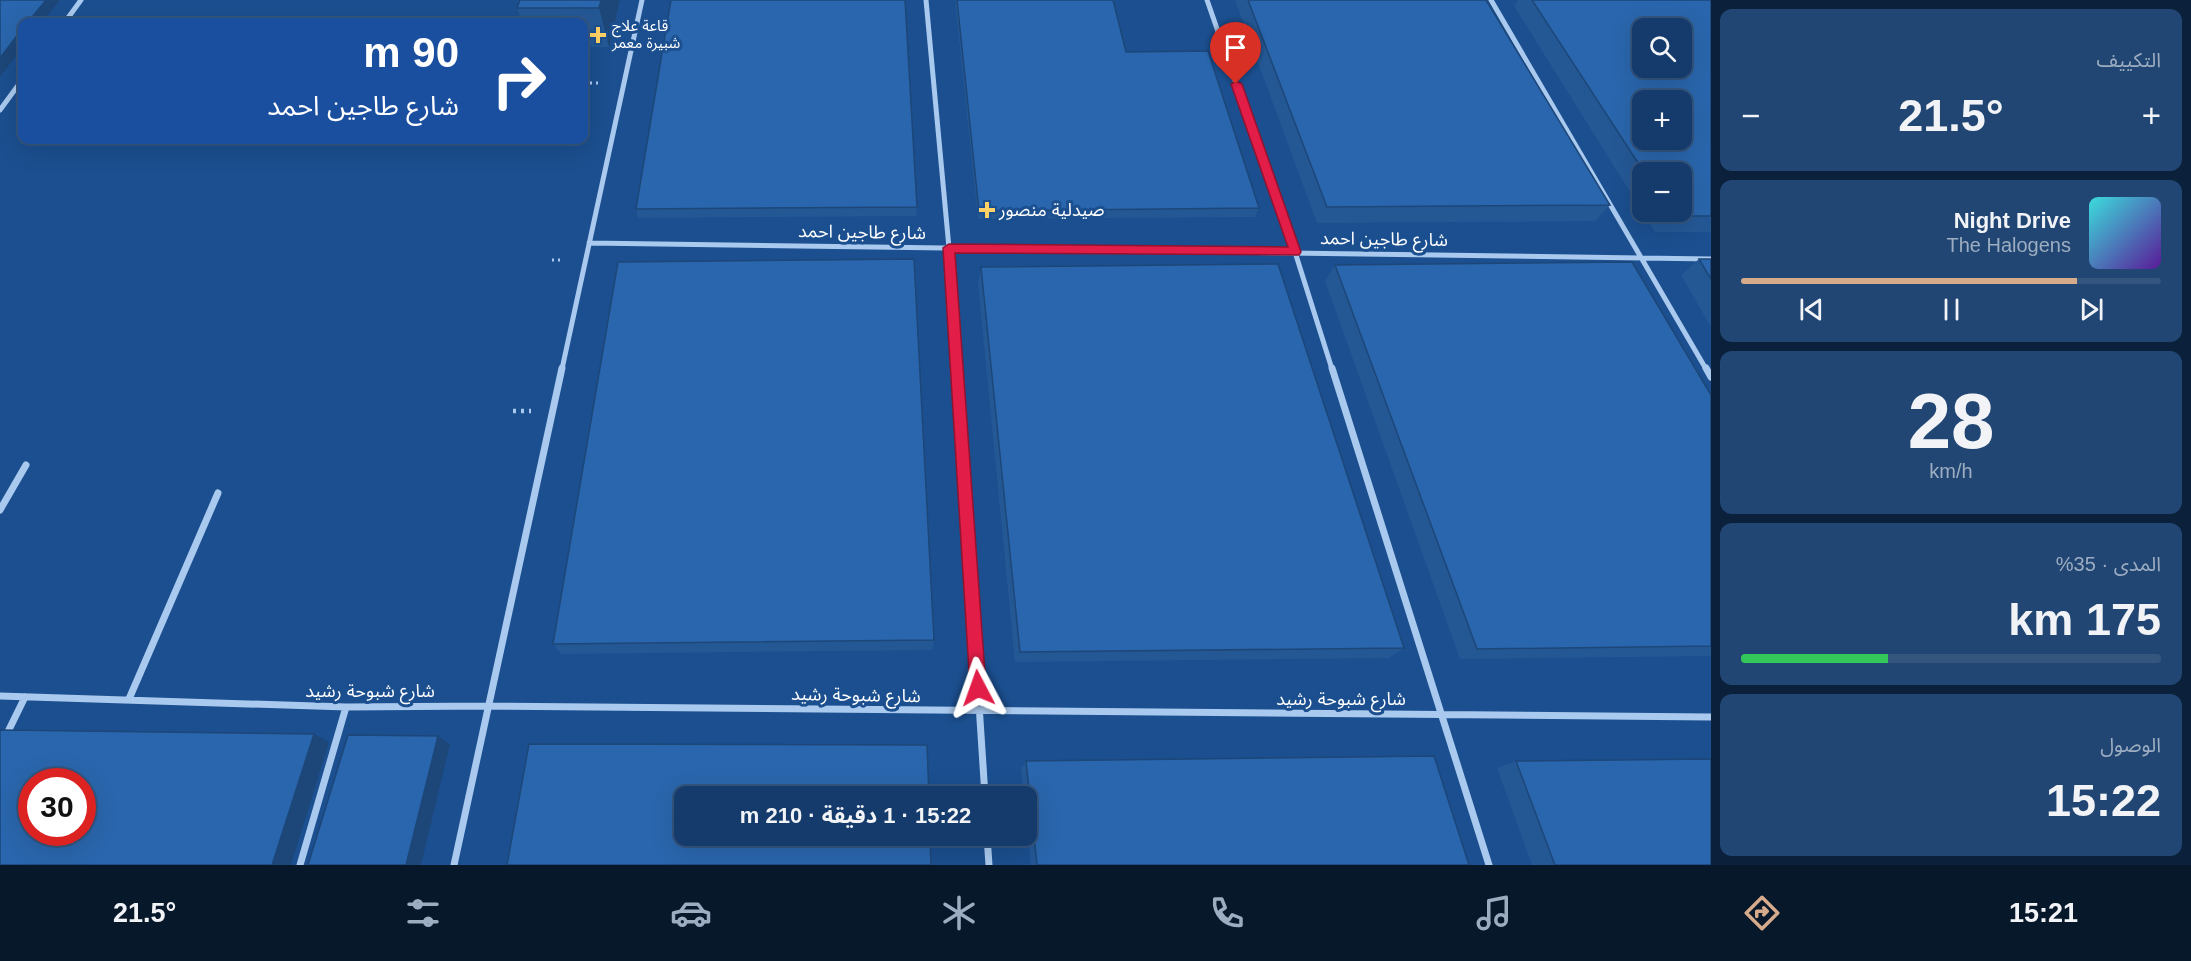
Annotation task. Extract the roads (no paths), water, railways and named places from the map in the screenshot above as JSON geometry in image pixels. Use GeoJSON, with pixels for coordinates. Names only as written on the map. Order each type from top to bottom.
{"type":"FeatureCollection","features":[{"type":"Feature","properties":{"kind":"street"},"geometry":{"type":"LineString","coordinates":[[68,18],[81,0]]}},
{"type":"Feature","properties":{"kind":"street"},"geometry":{"type":"LineString","coordinates":[[454,865],[642,0]]}},
{"type":"Feature","properties":{"kind":"street"},"geometry":{"type":"LineString","coordinates":[[926,0],[949,248],[984,786]]}},
{"type":"Feature","properties":{"kind":"street"},"geometry":{"type":"LineString","coordinates":[[1207,0],[1295,252],[1489,865]]}},
{"type":"Feature","properties":{"kind":"street"},"geometry":{"type":"LineString","coordinates":[[1491,0],[1711,377]]}},
{"type":"Feature","properties":{"kind":"street"},"geometry":{"type":"LineString","coordinates":[[0,110],[18,85]]}},
{"type":"Feature","properties":{"kind":"street","name":"شارع طاجين احمد"},"geometry":{"type":"LineString","coordinates":[[589,243],[1711,259]]}},
{"type":"Feature","properties":{"kind":"street"},"geometry":{"type":"LineString","coordinates":[[0,510],[26,465]]}},
{"type":"Feature","properties":{"kind":"street"},"geometry":{"type":"LineString","coordinates":[[129,699],[218,493]]}},
{"type":"Feature","properties":{"kind":"street","name":"شارع شبوحة رشيد"},"geometry":{"type":"LineString","coordinates":[[0,696],[346,707],[488,706],[1711,717]]}},
{"type":"Feature","properties":{"kind":"street"},"geometry":{"type":"LineString","coordinates":[[0,748],[25,697]]}},
{"type":"Feature","properties":{"kind":"street"},"geometry":{"type":"LineString","coordinates":[[300,865],[346,707]]}},
{"type":"Feature","properties":{"kind":"street"},"geometry":{"type":"LineString","coordinates":[[988,846],[989,865]]}},
{"type":"Feature","properties":{"kind":"place","name":"قاعة علاج شبيرة معمر"},"geometry":{"type":"Point","coordinates":[598,35]}},
{"type":"Feature","properties":{"kind":"place","name":"صيدلية منصور"},"geometry":{"type":"Point","coordinates":[987,210]}}]}
